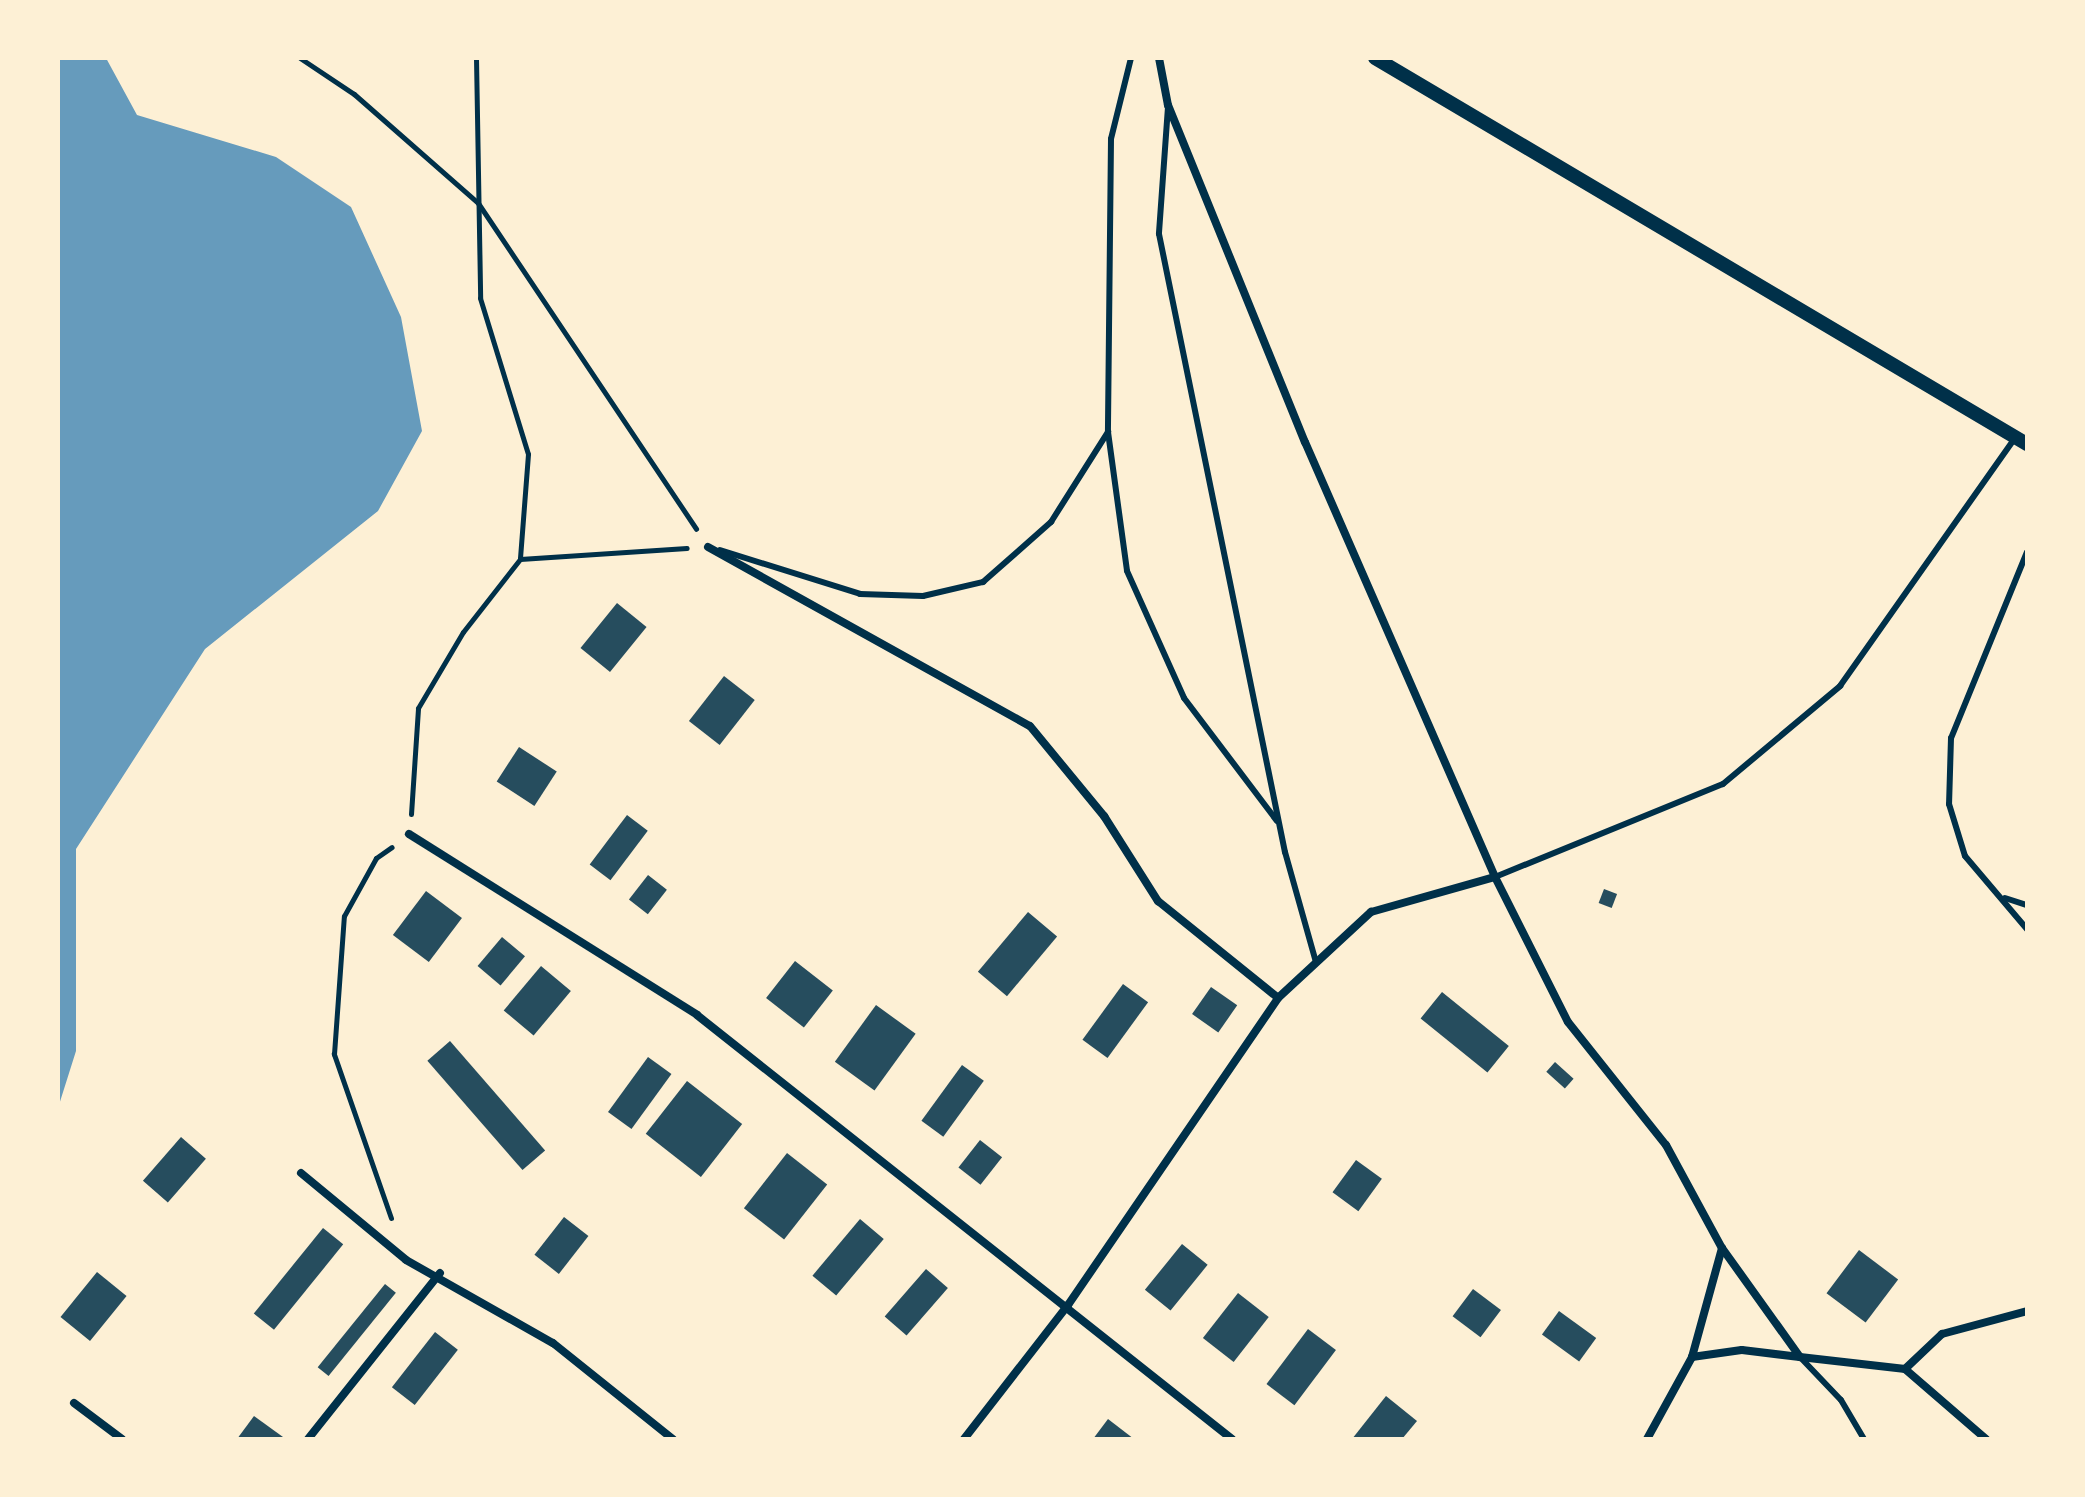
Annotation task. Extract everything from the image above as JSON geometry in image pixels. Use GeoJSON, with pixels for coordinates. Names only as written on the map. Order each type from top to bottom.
{"type":"FeatureCollection","features":[{"type":"Feature","properties":{"kind":"street"},"geometry":{"type":"LineString","coordinates":[[1159,58],[1168,105],[1495,877],[1568,1022],[1666,1145],[1722,1248],[1800,1357]]}},
{"type":"Feature","properties":{"kind":"street"},"geometry":{"type":"LineString","coordinates":[[1375,58],[2021,440]]}},
{"type":"Feature","properties":{"kind":"street"},"geometry":{"type":"LineString","coordinates":[[708,547],[1030,726],[1104,816],[1158,901],[1278,998]]}},
{"type":"Feature","properties":{"kind":"street"},"geometry":{"type":"LineString","coordinates":[[409,834],[697,1015],[1068,1305],[1106,1346],[1232,1439]]}},
{"type":"Feature","properties":{"kind":"street"},"geometry":{"type":"LineString","coordinates":[[964,1439],[1068,1305],[1278,998],[1371,912],[1495,877]]}},
{"type":"Feature","properties":{"kind":"street"},"geometry":{"type":"LineString","coordinates":[[301,1173],[406,1260],[440,1273],[553,1343],[673,1439]]}},
{"type":"Feature","properties":{"kind":"street"},"geometry":{"type":"LineString","coordinates":[[1647,1439],[1692,1357],[1722,1248]]}},
{"type":"Feature","properties":{"kind":"street"},"geometry":{"type":"LineString","coordinates":[[308,1439],[440,1273]]}},
{"type":"Feature","properties":{"kind":"street"},"geometry":{"type":"LineString","coordinates":[[1905,1369],[1942,1334],[2027,1311]]}},
{"type":"Feature","properties":{"kind":"street"},"geometry":{"type":"LineString","coordinates":[[1692,1357],[1742,1350],[1905,1369],[1986,1439]]}},
{"type":"Feature","properties":{"kind":"street"},"geometry":{"type":"LineString","coordinates":[[74,1403],[122,1439]]}},
{"type":"Feature","properties":{"kind":"lane"},"geometry":{"type":"LineString","coordinates":[[1131,58],[1111,139],[1108,432],[1127,571],[1184,698],[1279,824]]}},
{"type":"Feature","properties":{"kind":"lane"},"geometry":{"type":"LineString","coordinates":[[1168,105],[1159,234],[1279,824],[1316,962]]}},
{"type":"Feature","properties":{"kind":"lane"},"geometry":{"type":"LineString","coordinates":[[708,547],[860,594],[923,596],[983,582],[1051,522],[1108,432]]}},
{"type":"Feature","properties":{"kind":"lane"},"geometry":{"type":"LineString","coordinates":[[1495,877],[1723,784],[1840,686],[2021,440]]}},
{"type":"Feature","properties":{"kind":"lane"},"geometry":{"type":"LineString","coordinates":[[2027,552],[1951,738],[1949,804],[1965,856],[2005,898],[2027,929]]}},
{"type":"Feature","properties":{"kind":"lane"},"geometry":{"type":"LineString","coordinates":[[2005,898],[2027,905]]}},
{"type":"Feature","properties":{"kind":"lane"},"geometry":{"type":"LineString","coordinates":[[1800,1357],[1841,1400],[1864,1439]]}},
{"type":"Feature","properties":{"kind":"path"},"geometry":{"type":"LineString","coordinates":[[300,58],[354,94],[478,203],[708,547]]}},
{"type":"Feature","properties":{"kind":"path"},"geometry":{"type":"LineString","coordinates":[[406,1260],[334,1054],[344,916],[376,858],[409,834],[418,708],[463,632],[520,559],[528,454],[480,298],[476,58]]}},
{"type":"Feature","properties":{"kind":"path"},"geometry":{"type":"LineString","coordinates":[[520,559],[708,547]]}},
{"type":"Feature","properties":{"kind":"water"},"geometry":{"type":"Polygon","coordinates":[[[58,58],[106,58],[137,115],[276,157],[351,207],[401,317],[422,431],[378,511],[205,649],[76,849],[76,1051],[58,1108],[58,58]]]}},
{"type":"Feature","properties":{"kind":"building"},"geometry":{"type":"Polygon","coordinates":[[[617,603],[647,627],[610,672],[580,648],[617,603]]]}},
{"type":"Feature","properties":{"kind":"building"},"geometry":{"type":"Polygon","coordinates":[[[724,676],[755,700],[720,745],[689,721],[724,676]]]}},
{"type":"Feature","properties":{"kind":"building"},"geometry":{"type":"Polygon","coordinates":[[[519,747],[557,772],[534,806],[497,781],[519,747]]]}},
{"type":"Feature","properties":{"kind":"building"},"geometry":{"type":"Polygon","coordinates":[[[627,815],[648,831],[610,880],[590,865],[627,815]]]}},
{"type":"Feature","properties":{"kind":"building"},"geometry":{"type":"Polygon","coordinates":[[[648,875],[667,890],[648,914],[629,899],[648,875]]]}},
{"type":"Feature","properties":{"kind":"building"},"geometry":{"type":"Polygon","coordinates":[[[1604,889],[1617,894],[1612,908],[1599,903],[1604,889]]]}},
{"type":"Feature","properties":{"kind":"building"},"geometry":{"type":"Polygon","coordinates":[[[426,891],[462,918],[429,962],[393,935],[426,891]]]}},
{"type":"Feature","properties":{"kind":"building"},"geometry":{"type":"Polygon","coordinates":[[[1028,912],[1057,936],[1007,996],[978,972],[1028,912]]]}},
{"type":"Feature","properties":{"kind":"building"},"geometry":{"type":"Polygon","coordinates":[[[502,937],[525,956],[501,985],[478,966],[502,937]]]}},
{"type":"Feature","properties":{"kind":"building"},"geometry":{"type":"Polygon","coordinates":[[[795,961],[833,991],[804,1028],[766,998],[795,961]]]}},
{"type":"Feature","properties":{"kind":"building"},"geometry":{"type":"Polygon","coordinates":[[[541,966],[571,991],[534,1035],[504,1010],[541,966]]]}},
{"type":"Feature","properties":{"kind":"building"},"geometry":{"type":"Polygon","coordinates":[[[1123,984],[1148,1002],[1108,1058],[1082,1040],[1123,984]]]}},
{"type":"Feature","properties":{"kind":"building"},"geometry":{"type":"Polygon","coordinates":[[[1211,987],[1237,1005],[1218,1032],[1192,1014],[1211,987]]]}},
{"type":"Feature","properties":{"kind":"building"},"geometry":{"type":"Polygon","coordinates":[[[1442,992],[1509,1046],[1487,1073],[1421,1018],[1442,992]]]}},
{"type":"Feature","properties":{"kind":"building"},"geometry":{"type":"Polygon","coordinates":[[[876,1005],[916,1034],[874,1090],[835,1062],[876,1005]]]}},
{"type":"Feature","properties":{"kind":"building"},"geometry":{"type":"Polygon","coordinates":[[[450,1041],[545,1150],[522,1170],[427,1061],[450,1041]]]}},
{"type":"Feature","properties":{"kind":"building"},"geometry":{"type":"Polygon","coordinates":[[[648,1057],[671,1074],[631,1129],[608,1112],[648,1057]]]}},
{"type":"Feature","properties":{"kind":"building"},"geometry":{"type":"Polygon","coordinates":[[[1555,1062],[1574,1079],[1565,1088],[1546,1072],[1555,1062]]]}},
{"type":"Feature","properties":{"kind":"building"},"geometry":{"type":"Polygon","coordinates":[[[962,1065],[984,1081],[943,1137],[921,1121],[962,1065]]]}},
{"type":"Feature","properties":{"kind":"building"},"geometry":{"type":"Polygon","coordinates":[[[687,1081],[742,1124],[701,1177],[646,1134],[687,1081]]]}},
{"type":"Feature","properties":{"kind":"building"},"geometry":{"type":"Polygon","coordinates":[[[181,1137],[206,1159],[168,1202],[143,1181],[181,1137]]]}},
{"type":"Feature","properties":{"kind":"building"},"geometry":{"type":"Polygon","coordinates":[[[980,1140],[1002,1157],[981,1185],[958,1168],[980,1140]]]}},
{"type":"Feature","properties":{"kind":"building"},"geometry":{"type":"Polygon","coordinates":[[[787,1153],[827,1184],[784,1240],[744,1208],[787,1153]]]}},
{"type":"Feature","properties":{"kind":"building"},"geometry":{"type":"Polygon","coordinates":[[[1356,1160],[1382,1179],[1358,1211],[1332,1192],[1356,1160]]]}},
{"type":"Feature","properties":{"kind":"building"},"geometry":{"type":"Polygon","coordinates":[[[564,1217],[588,1236],[559,1274],[534,1255],[564,1217]]]}},
{"type":"Feature","properties":{"kind":"building"},"geometry":{"type":"Polygon","coordinates":[[[860,1219],[884,1239],[836,1296],[812,1276],[860,1219]]]}},
{"type":"Feature","properties":{"kind":"building"},"geometry":{"type":"Polygon","coordinates":[[[323,1228],[343,1244],[274,1330],[254,1313],[323,1228]]]}},
{"type":"Feature","properties":{"kind":"building"},"geometry":{"type":"Polygon","coordinates":[[[1182,1244],[1208,1265],[1171,1311],[1145,1290],[1182,1244]]]}},
{"type":"Feature","properties":{"kind":"building"},"geometry":{"type":"Polygon","coordinates":[[[1859,1250],[1898,1279],[1866,1323],[1827,1293],[1859,1250]]]}},
{"type":"Feature","properties":{"kind":"building"},"geometry":{"type":"Polygon","coordinates":[[[926,1269],[948,1288],[907,1336],[885,1317],[926,1269]]]}},
{"type":"Feature","properties":{"kind":"building"},"geometry":{"type":"Polygon","coordinates":[[[97,1272],[127,1296],[90,1341],[60,1317],[97,1272]]]}},
{"type":"Feature","properties":{"kind":"building"},"geometry":{"type":"Polygon","coordinates":[[[385,1284],[396,1293],[329,1376],[318,1367],[385,1284]]]}},
{"type":"Feature","properties":{"kind":"building"},"geometry":{"type":"Polygon","coordinates":[[[1473,1289],[1501,1310],[1480,1337],[1453,1316],[1473,1289]]]}},
{"type":"Feature","properties":{"kind":"building"},"geometry":{"type":"Polygon","coordinates":[[[1238,1293],[1269,1317],[1234,1362],[1203,1338],[1238,1293]]]}},
{"type":"Feature","properties":{"kind":"building"},"geometry":{"type":"Polygon","coordinates":[[[1559,1311],[1596,1338],[1579,1361],[1542,1334],[1559,1311]]]}},
{"type":"Feature","properties":{"kind":"building"},"geometry":{"type":"Polygon","coordinates":[[[1308,1329],[1336,1350],[1294,1405],[1266,1384],[1308,1329]]]}},
{"type":"Feature","properties":{"kind":"building"},"geometry":{"type":"Polygon","coordinates":[[[435,1332],[458,1350],[415,1405],[392,1387],[435,1332]]]}},
{"type":"Feature","properties":{"kind":"building"},"geometry":{"type":"Polygon","coordinates":[[[1386,1396],[1417,1421],[1402,1439],[1352,1439],[1386,1396]]]}},
{"type":"Feature","properties":{"kind":"building"},"geometry":{"type":"Polygon","coordinates":[[[254,1416],[283,1437],[282,1439],[237,1439],[254,1416]]]}},
{"type":"Feature","properties":{"kind":"building"},"geometry":{"type":"Polygon","coordinates":[[[1108,1419],[1134,1439],[1093,1439],[1108,1419]]]}}]}
